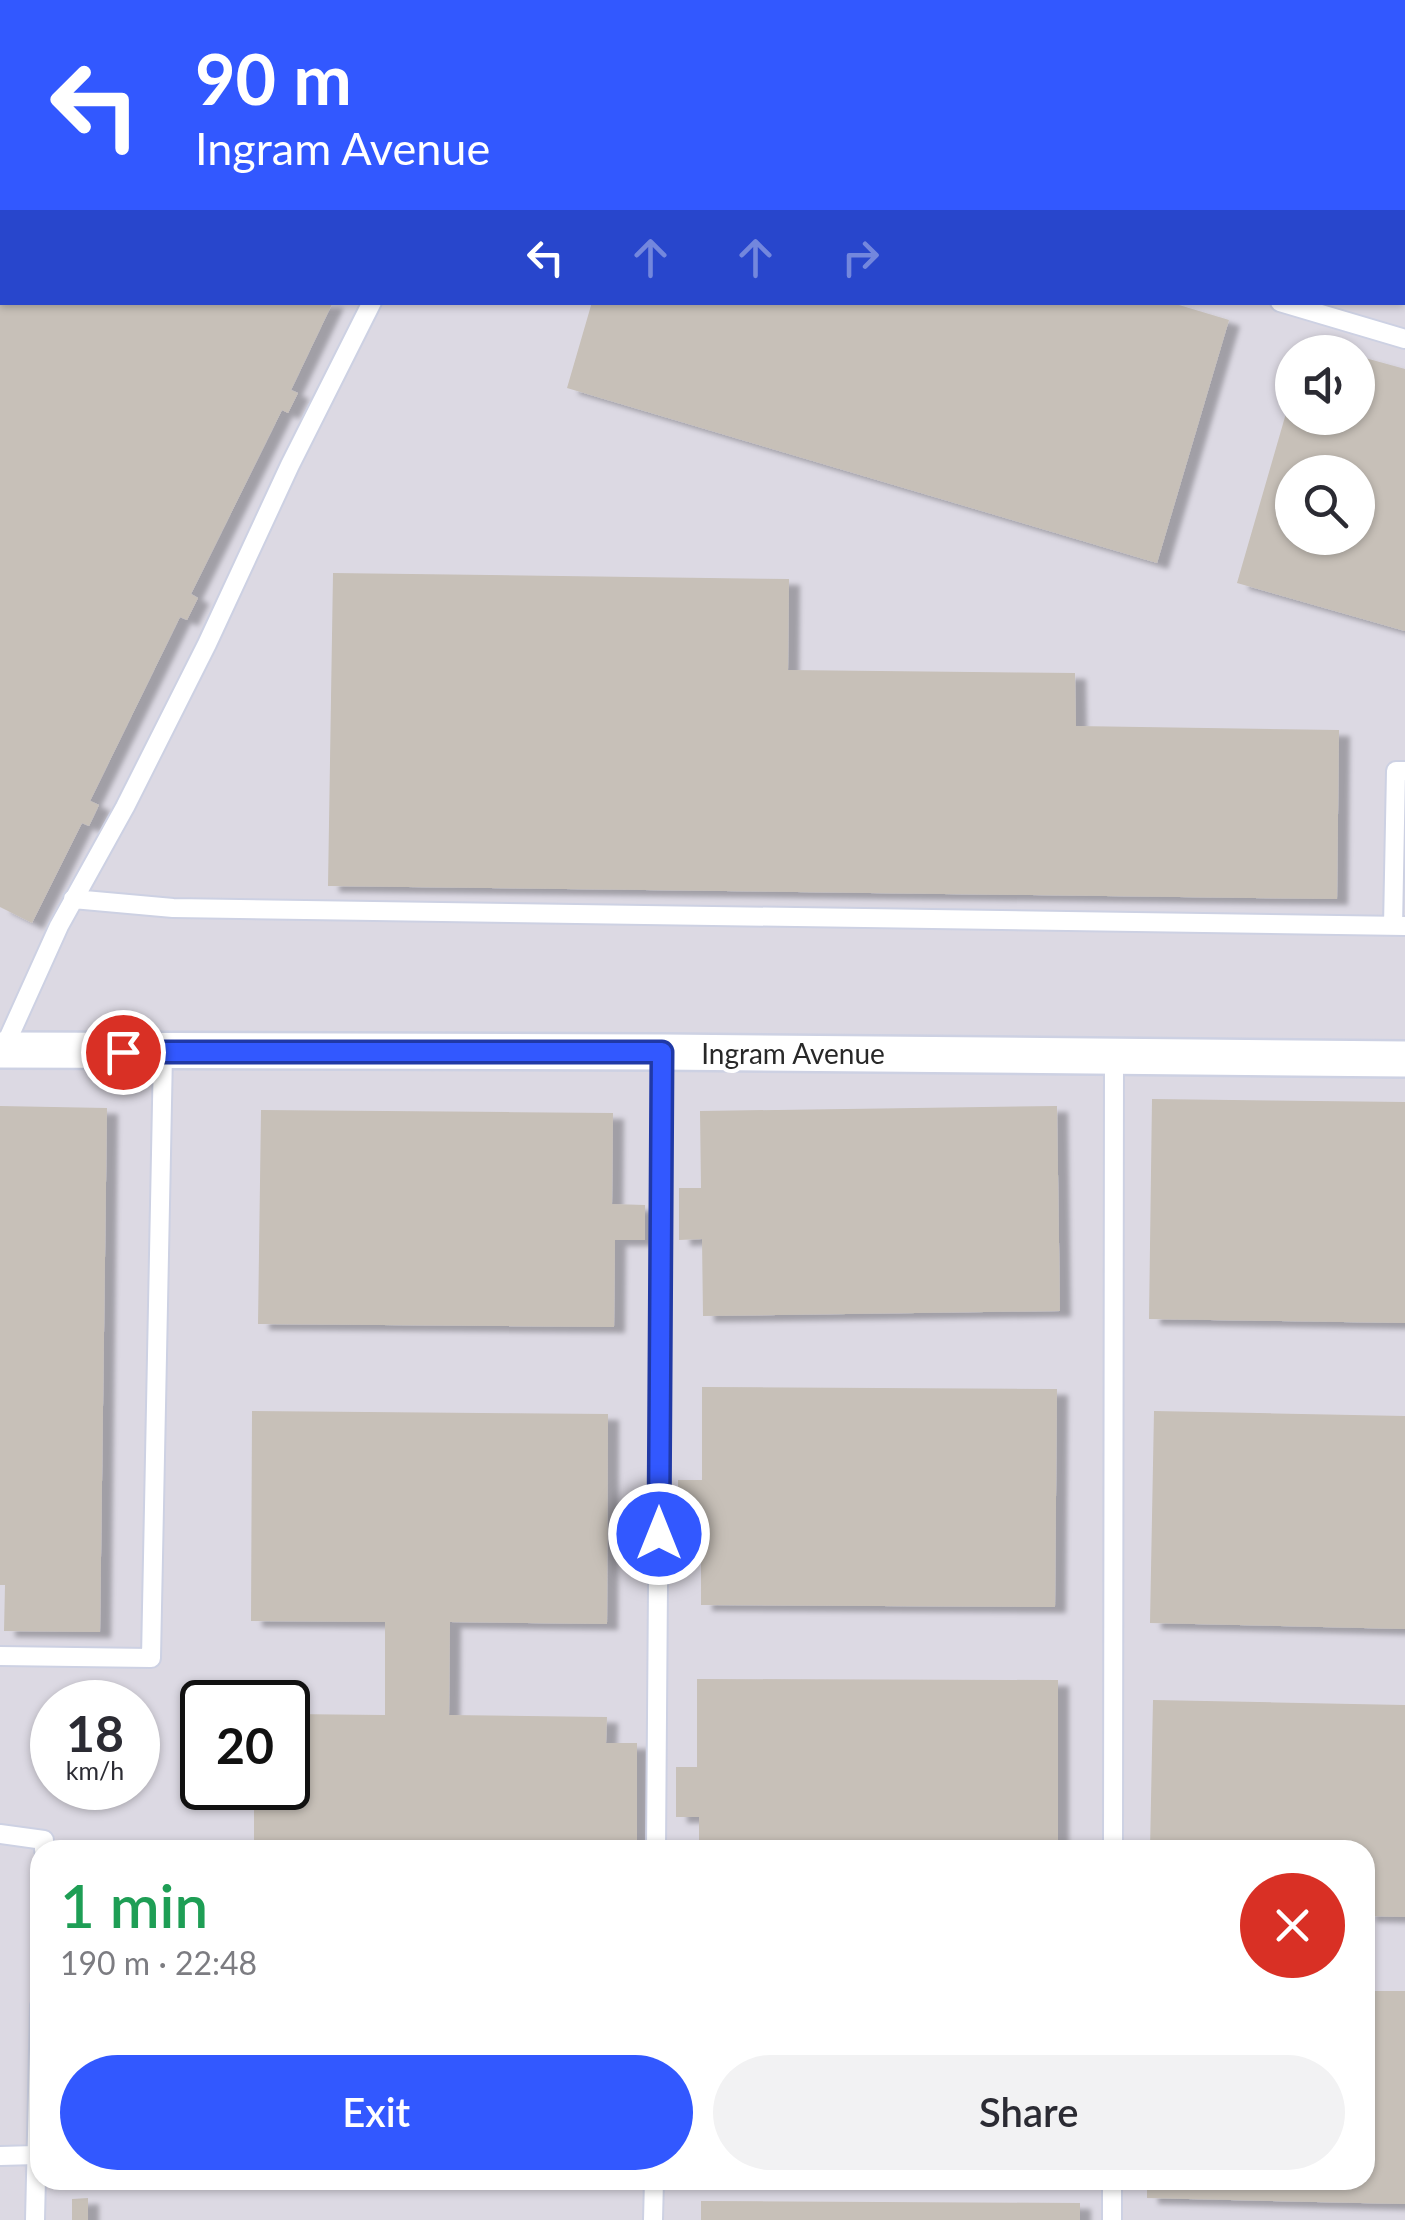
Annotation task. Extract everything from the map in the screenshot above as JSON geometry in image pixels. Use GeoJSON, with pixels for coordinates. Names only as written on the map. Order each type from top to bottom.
{"type":"FeatureCollection","features":[{"type":"Feature","properties":{"kind":"street","name":"Ingram Avenue"},"geometry":{"type":"LineString","coordinates":[[2,1050],[1405,1059]]}},
{"type":"Feature","properties":{"kind":"lane"},"geometry":{"type":"LineString","coordinates":[[2,1050],[74,899],[125,808],[207,644],[370,305]]}},
{"type":"Feature","properties":{"kind":"lane"},"geometry":{"type":"LineString","coordinates":[[1290,305],[1405,339]]}},
{"type":"Feature","properties":{"kind":"lane"},"geometry":{"type":"LineString","coordinates":[[74,899],[173,908],[1399,926],[1396,771],[1405,771]]}},
{"type":"Feature","properties":{"kind":"lane"},"geometry":{"type":"LineString","coordinates":[[656,1840],[662,1052]]}},
{"type":"Feature","properties":{"kind":"lane"},"geometry":{"type":"LineString","coordinates":[[0,1656],[151,1658],[163,1053]]}},
{"type":"Feature","properties":{"kind":"lane"},"geometry":{"type":"LineString","coordinates":[[1113,1840],[1114,1055]]}},
{"type":"Feature","properties":{"kind":"lane"},"geometry":{"type":"LineString","coordinates":[[0,1834],[44,1840]]}},
{"type":"Feature","properties":{"kind":"lane"},"geometry":{"type":"LineString","coordinates":[[0,2156],[30,2155]]}},
{"type":"Feature","properties":{"kind":"lane"},"geometry":{"type":"LineString","coordinates":[[35,2190],[35,2220]]}},
{"type":"Feature","properties":{"kind":"lane"},"geometry":{"type":"LineString","coordinates":[[653,2220],[654,2190]]}},
{"type":"Feature","properties":{"kind":"lane"},"geometry":{"type":"LineString","coordinates":[[1112,2190],[1112,2220]]}},
{"type":"Feature","properties":{"kind":"shaded area"},"geometry":{"type":"Polygon","coordinates":[[[0,305],[1405,305],[1405,2220],[0,2220],[0,305]]]}},
{"type":"Feature","properties":{"kind":"building"},"geometry":{"type":"Polygon","coordinates":[[[0,305],[332,305],[291,390],[298,393],[288,413],[282,410],[191,594],[198,598],[187,620],[180,617],[90,801],[99,805],[89,826],[82,823],[32,923],[0,907],[0,305]]]}},
{"type":"Feature","properties":{"kind":"building"},"geometry":{"type":"Polygon","coordinates":[[[591,305],[1179,305],[1229,320],[1157,563],[567,388],[591,305]]]}},
{"type":"Feature","properties":{"kind":"building"},"geometry":{"type":"Polygon","coordinates":[[[1375,361],[1405,369],[1405,631],[1237,583],[1280,435],[1375,435],[1375,361]]]}},
{"type":"Feature","properties":{"kind":"building"},"geometry":{"type":"Polygon","coordinates":[[[333,573],[789,579],[788,670],[1075,673],[1076,726],[1339,730],[1337,899],[328,886],[333,573]]]}},
{"type":"Feature","properties":{"kind":"building"},"geometry":{"type":"Polygon","coordinates":[[[1152,1099],[1405,1102],[1405,1323],[1149,1319],[1152,1099]]]}},
{"type":"Feature","properties":{"kind":"building"},"geometry":{"type":"Polygon","coordinates":[[[0,1106],[107,1108],[100,1632],[4,1631],[5,1585],[0,1585],[0,1106]]]}},
{"type":"Feature","properties":{"kind":"building"},"geometry":{"type":"Polygon","coordinates":[[[1057,1106],[1060,1311],[703,1316],[702,1239],[679,1240],[679,1188],[701,1188],[700,1111],[1057,1106]]]}},
{"type":"Feature","properties":{"kind":"building"},"geometry":{"type":"Polygon","coordinates":[[[261,1110],[613,1113],[612,1204],[645,1205],[645,1240],[615,1240],[614,1327],[258,1324],[261,1110]]]}},
{"type":"Feature","properties":{"kind":"building"},"geometry":{"type":"Polygon","coordinates":[[[702,1387],[1057,1389],[1055,1607],[701,1605],[701,1533],[678,1533],[678,1480],[702,1480],[702,1387]]]}},
{"type":"Feature","properties":{"kind":"building"},"geometry":{"type":"Polygon","coordinates":[[[252,1411],[608,1414],[607,1624],[450,1622],[449,1715],[607,1717],[606,1743],[637,1743],[637,1840],[254,1840],[254,1810],[310,1810],[310,1714],[385,1715],[385,1622],[251,1621],[252,1411]]]}},
{"type":"Feature","properties":{"kind":"building"},"geometry":{"type":"Polygon","coordinates":[[[1154,1411],[1405,1416],[1405,1629],[1150,1623],[1154,1411]]]}},
{"type":"Feature","properties":{"kind":"building"},"geometry":{"type":"Polygon","coordinates":[[[697,1679],[1058,1680],[1058,1840],[699,1840],[699,1817],[676,1817],[676,1767],[697,1767],[697,1679]]]}},
{"type":"Feature","properties":{"kind":"building"},"geometry":{"type":"Polygon","coordinates":[[[1153,1700],[1405,1705],[1405,1917],[1375,1916],[1375,1840],[1150,1840],[1153,1700]]]}},
{"type":"Feature","properties":{"kind":"building"},"geometry":{"type":"Polygon","coordinates":[[[1375,1991],[1405,1991],[1405,2204],[1147,2198],[1147,2190],[1375,2190],[1375,1991]]]}},
{"type":"Feature","properties":{"kind":"building"},"geometry":{"type":"Polygon","coordinates":[[[88,2198],[88,2220],[72,2220],[72,2199],[88,2198]]]}},
{"type":"Feature","properties":{"kind":"building"},"geometry":{"type":"Polygon","coordinates":[[[701,2201],[1080,2203],[1080,2220],[701,2220],[701,2201]]]}},
{"type":"Feature","properties":{"kind":"route"},"geometry":{"type":"LineString","coordinates":[[123,1052],[662,1052],[659,1534]]}}]}
